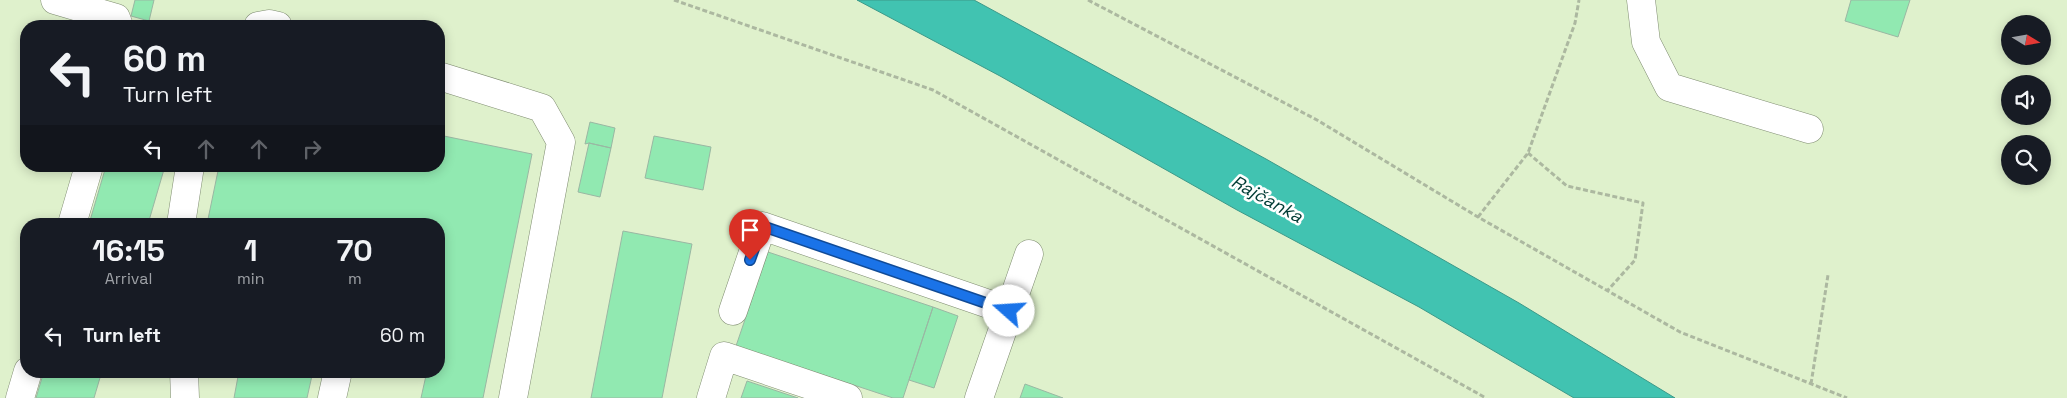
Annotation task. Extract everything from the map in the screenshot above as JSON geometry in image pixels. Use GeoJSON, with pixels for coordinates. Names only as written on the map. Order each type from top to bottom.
{"type":"FeatureCollection","features":[{"type":"Feature","properties":{"kind":"lane"},"geometry":{"type":"LineString","coordinates":[[55,0],[116,18],[117,20]]}},
{"type":"Feature","properties":{"kind":"lane"},"geometry":{"type":"LineString","coordinates":[[1641,0],[1646,42],[1669,87],[1809,129]]}},
{"type":"Feature","properties":{"kind":"lane"},"geometry":{"type":"LineString","coordinates":[[445,78],[542,108],[560,142],[513,398]]}},
{"type":"Feature","properties":{"kind":"lane"},"geometry":{"type":"LineString","coordinates":[[74,218],[87,172]]}},
{"type":"Feature","properties":{"kind":"lane"},"geometry":{"type":"LineString","coordinates":[[182,218],[189,172]]}},
{"type":"Feature","properties":{"kind":"lane"},"geometry":{"type":"LineString","coordinates":[[733,311],[762,226],[1009,311]]}},
{"type":"Feature","properties":{"kind":"lane"},"geometry":{"type":"LineString","coordinates":[[979,398],[1029,254]]}},
{"type":"Feature","properties":{"kind":"lane"},"geometry":{"type":"LineString","coordinates":[[711,398],[724,356],[848,398]]}},
{"type":"Feature","properties":{"kind":"lane"},"geometry":{"type":"LineString","coordinates":[[20,398],[26,378]]}},
{"type":"Feature","properties":{"kind":"lane"},"geometry":{"type":"LineString","coordinates":[[184,378],[185,398]]}},
{"type":"Feature","properties":{"kind":"lane"},"geometry":{"type":"LineString","coordinates":[[332,398],[336,378]]}},
{"type":"Feature","properties":{"kind":"path"},"geometry":{"type":"LineString","coordinates":[[674,0],[933,90],[1486,398]]}},
{"type":"Feature","properties":{"kind":"path"},"geometry":{"type":"LineString","coordinates":[[1088,0],[1317,120],[1478,218],[1680,332],[1847,398]]}},
{"type":"Feature","properties":{"kind":"path"},"geometry":{"type":"LineString","coordinates":[[1478,218],[1528,154],[1575,23],[1579,0]]}},
{"type":"Feature","properties":{"kind":"path"},"geometry":{"type":"LineString","coordinates":[[1528,154],[1567,186],[1643,203],[1635,260],[1608,290]]}},
{"type":"Feature","properties":{"kind":"path"},"geometry":{"type":"LineString","coordinates":[[1811,384],[1828,275]]}},
{"type":"Feature","properties":{"kind":"shaded area"},"geometry":{"type":"Polygon","coordinates":[[[0,0],[2067,0],[2067,398],[0,398],[0,0]]]}},
{"type":"Feature","properties":{"kind":"water","name":"Rajčanka"},"geometry":{"type":"Polygon","coordinates":[[[857,0],[974,0],[1266,159],[1519,303],[1675,398],[1574,398],[1419,307],[1237,210],[1000,76],[857,0]]]}},
{"type":"Feature","properties":{"kind":"building"},"geometry":{"type":"Polygon","coordinates":[[[135,0],[154,0],[149,20],[131,16],[135,0]]]}},
{"type":"Feature","properties":{"kind":"building"},"geometry":{"type":"Polygon","coordinates":[[[1851,0],[1910,0],[1898,37],[1845,21],[1851,0]]]}},
{"type":"Feature","properties":{"kind":"building"},"geometry":{"type":"Polygon","coordinates":[[[590,122],[615,128],[611,148],[589,143],[585,144],[590,122]]]}},
{"type":"Feature","properties":{"kind":"building"},"geometry":{"type":"Polygon","coordinates":[[[445,136],[532,154],[483,398],[421,398],[425,378],[445,378],[445,218],[208,218],[218,172],[445,172],[445,136]]]}},
{"type":"Feature","properties":{"kind":"building"},"geometry":{"type":"Polygon","coordinates":[[[654,136],[711,147],[703,190],[645,178],[654,136]]]}},
{"type":"Feature","properties":{"kind":"building"},"geometry":{"type":"Polygon","coordinates":[[[589,143],[611,148],[600,197],[578,192],[589,143]]]}},
{"type":"Feature","properties":{"kind":"building"},"geometry":{"type":"Polygon","coordinates":[[[104,172],[163,172],[150,218],[91,218],[104,172]]]}},
{"type":"Feature","properties":{"kind":"building"},"geometry":{"type":"Polygon","coordinates":[[[623,231],[692,244],[662,398],[591,398],[623,231]]]}},
{"type":"Feature","properties":{"kind":"building"},"geometry":{"type":"Polygon","coordinates":[[[768,252],[933,307],[903,398],[893,398],[736,346],[768,252]]]}},
{"type":"Feature","properties":{"kind":"building"},"geometry":{"type":"Polygon","coordinates":[[[933,307],[958,316],[934,388],[909,380],[933,307]]]}},
{"type":"Feature","properties":{"kind":"building"},"geometry":{"type":"Polygon","coordinates":[[[42,378],[100,378],[94,398],[36,398],[42,378]]]}},
{"type":"Feature","properties":{"kind":"building"},"geometry":{"type":"Polygon","coordinates":[[[238,378],[311,378],[307,398],[234,398],[238,378]]]}},
{"type":"Feature","properties":{"kind":"building"},"geometry":{"type":"Polygon","coordinates":[[[747,381],[798,398],[741,398],[747,381]]]}},
{"type":"Feature","properties":{"kind":"building"},"geometry":{"type":"Polygon","coordinates":[[[1025,384],[1063,398],[1020,398],[1025,384]]]}},
{"type":"Feature","properties":{"kind":"route"},"geometry":{"type":"LineString","coordinates":[[750,260],[762,226],[1009,311]]}}]}
